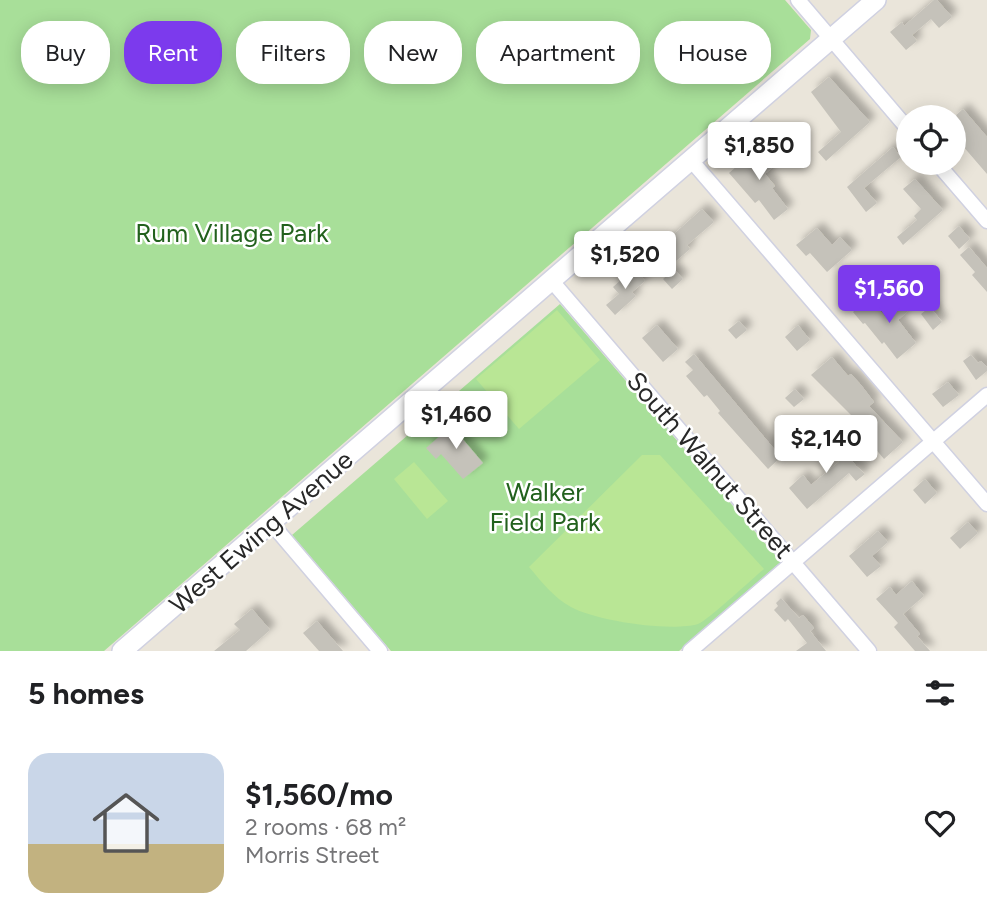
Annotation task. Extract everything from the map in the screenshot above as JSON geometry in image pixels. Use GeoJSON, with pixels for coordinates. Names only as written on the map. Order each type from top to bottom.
{"type":"FeatureCollection","features":[{"type":"Feature","properties":{"kind":"street"},"geometry":{"type":"LineString","coordinates":[[798,0],[896,115]]}},
{"type":"Feature","properties":{"kind":"street","name":"West Ewing Avenue"},"geometry":{"type":"LineString","coordinates":[[131,648],[271,523],[876,0]]}},
{"type":"Feature","properties":{"kind":"street"},"geometry":{"type":"LineString","coordinates":[[690,159],[987,504]]}},
{"type":"Feature","properties":{"kind":"street"},"geometry":{"type":"LineString","coordinates":[[947,175],[987,221]]}},
{"type":"Feature","properties":{"kind":"street","name":"South Walnut Street"},"geometry":{"type":"LineString","coordinates":[[551,280],[869,651]]}},
{"type":"Feature","properties":{"kind":"street"},"geometry":{"type":"LineString","coordinates":[[691,651],[987,395]]}},
{"type":"Feature","properties":{"kind":"street"},"geometry":{"type":"LineString","coordinates":[[271,523],[380,651]]}},
{"type":"Feature","properties":{"kind":"green space","name":"Rum Village Park"},"geometry":{"type":"Polygon","coordinates":[[[0,0],[785,0],[811,30],[810,39],[771,73],[771,21],[654,21],[654,84],[758,84],[104,651],[0,651],[0,0]]]}},
{"type":"Feature","properties":{"kind":"green space","name":"Walker Field Park"},"geometry":{"type":"Polygon","coordinates":[[[560,304],[781,562],[679,651],[391,651],[292,535],[560,304]]]}},
{"type":"Feature","properties":{"kind":"green space"},"geometry":{"type":"Polygon","coordinates":[[[557,310],[600,360],[519,429],[476,379],[557,310]]]}},
{"type":"Feature","properties":{"kind":"green space"},"geometry":{"type":"Polygon","coordinates":[[[642,455],[660,455],[764,569],[698,624],[653,626],[615,621],[583,612],[559,599],[529,567],[642,455]]]}},
{"type":"Feature","properties":{"kind":"green space"},"geometry":{"type":"Polygon","coordinates":[[[414,462],[448,501],[427,519],[394,479],[414,462]]]}},
{"type":"Feature","properties":{"kind":"building"},"geometry":{"type":"Polygon","coordinates":[[[934,0],[952,17],[939,28],[931,19],[912,35],[917,41],[906,50],[890,32],[902,22],[904,26],[934,0]]]}},
{"type":"Feature","properties":{"kind":"building"},"geometry":{"type":"Polygon","coordinates":[[[829,77],[870,122],[826,161],[818,152],[841,132],[811,92],[829,77]]]}},
{"type":"Feature","properties":{"kind":"building"},"geometry":{"type":"Polygon","coordinates":[[[966,112],[987,137],[987,174],[966,150],[966,112]]]}},
{"type":"Feature","properties":{"kind":"building"},"geometry":{"type":"Polygon","coordinates":[[[760,146],[775,165],[765,174],[788,209],[774,220],[759,200],[755,203],[729,173],[760,146]]]}},
{"type":"Feature","properties":{"kind":"building"},"geometry":{"type":"Polygon","coordinates":[[[893,147],[896,151],[896,161],[864,188],[877,203],[866,212],[847,187],[893,147]]]}},
{"type":"Feature","properties":{"kind":"building"},"geometry":{"type":"Polygon","coordinates":[[[915,179],[943,210],[903,245],[897,237],[917,220],[914,216],[921,209],[903,189],[915,179]]]}},
{"type":"Feature","properties":{"kind":"building"},"geometry":{"type":"Polygon","coordinates":[[[702,209],[714,222],[687,245],[690,249],[669,267],[657,254],[666,246],[664,243],[702,209]]]}},
{"type":"Feature","properties":{"kind":"building"},"geometry":{"type":"Polygon","coordinates":[[[959,226],[970,239],[959,249],[948,236],[959,226]]]}},
{"type":"Feature","properties":{"kind":"building"},"geometry":{"type":"Polygon","coordinates":[[[817,228],[832,245],[840,237],[852,250],[827,272],[810,253],[806,256],[796,245],[817,228]]]}},
{"type":"Feature","properties":{"kind":"building"},"geometry":{"type":"Polygon","coordinates":[[[969,247],[987,268],[987,292],[960,255],[969,247]]]}},
{"type":"Feature","properties":{"kind":"building"},"geometry":{"type":"Polygon","coordinates":[[[634,268],[645,281],[632,292],[636,296],[615,315],[606,305],[619,294],[613,287],[634,268]]]}},
{"type":"Feature","properties":{"kind":"building"},"geometry":{"type":"Polygon","coordinates":[[[674,269],[683,279],[672,289],[663,279],[674,269]]]}},
{"type":"Feature","properties":{"kind":"building"},"geometry":{"type":"Polygon","coordinates":[[[911,293],[918,302],[898,320],[916,343],[897,359],[884,342],[882,344],[853,312],[869,298],[885,317],[911,293]]]}},
{"type":"Feature","properties":{"kind":"building"},"geometry":{"type":"Polygon","coordinates":[[[930,307],[942,322],[933,330],[921,314],[930,307]]]}},
{"type":"Feature","properties":{"kind":"building"},"geometry":{"type":"Polygon","coordinates":[[[739,321],[747,330],[736,339],[728,330],[739,321]]]}},
{"type":"Feature","properties":{"kind":"building"},"geometry":{"type":"Polygon","coordinates":[[[657,325],[678,349],[663,362],[642,338],[657,325]]]}},
{"type":"Feature","properties":{"kind":"building"},"geometry":{"type":"Polygon","coordinates":[[[798,325],[810,340],[797,351],[785,337],[798,325]]]}},
{"type":"Feature","properties":{"kind":"building"},"geometry":{"type":"Polygon","coordinates":[[[694,354],[781,457],[768,469],[718,413],[720,411],[707,395],[704,397],[686,376],[693,370],[685,362],[694,354]]]}},
{"type":"Feature","properties":{"kind":"building"},"geometry":{"type":"Polygon","coordinates":[[[971,355],[978,363],[981,361],[987,367],[987,371],[976,380],[963,361],[971,355]]]}},
{"type":"Feature","properties":{"kind":"building"},"geometry":{"type":"Polygon","coordinates":[[[832,357],[848,376],[851,374],[861,385],[874,402],[869,406],[903,442],[884,459],[874,447],[876,444],[855,419],[811,375],[832,357]]]}},
{"type":"Feature","properties":{"kind":"building"},"geometry":{"type":"Polygon","coordinates":[[[948,382],[959,395],[943,407],[932,394],[948,382]]]}},
{"type":"Feature","properties":{"kind":"building"},"geometry":{"type":"Polygon","coordinates":[[[795,389],[804,399],[794,407],[785,398],[795,389]]]}},
{"type":"Feature","properties":{"kind":"building"},"geometry":{"type":"Polygon","coordinates":[[[455,423],[465,433],[461,437],[483,463],[463,479],[441,454],[436,459],[426,448],[455,423]]]}},
{"type":"Feature","properties":{"kind":"building"},"geometry":{"type":"Polygon","coordinates":[[[830,432],[865,474],[856,481],[849,473],[807,509],[789,488],[803,475],[811,485],[839,462],[821,440],[830,432]]]}},
{"type":"Feature","properties":{"kind":"building"},"geometry":{"type":"Polygon","coordinates":[[[925,479],[937,493],[925,504],[913,490],[925,479]]]}},
{"type":"Feature","properties":{"kind":"building"},"geometry":{"type":"Polygon","coordinates":[[[968,522],[978,533],[960,549],[950,538],[968,522]]]}},
{"type":"Feature","properties":{"kind":"building"},"geometry":{"type":"Polygon","coordinates":[[[878,531],[888,542],[872,556],[881,566],[867,577],[849,556],[878,531]]]}},
{"type":"Feature","properties":{"kind":"building"},"geometry":{"type":"Polygon","coordinates":[[[912,581],[924,596],[903,614],[930,651],[915,651],[894,627],[898,623],[876,599],[890,587],[896,595],[912,581]]]}},
{"type":"Feature","properties":{"kind":"building"},"geometry":{"type":"Polygon","coordinates":[[[781,598],[799,618],[803,615],[814,628],[810,631],[826,651],[796,651],[807,643],[788,619],[785,622],[774,610],[781,598]]]}},
{"type":"Feature","properties":{"kind":"building"},"geometry":{"type":"Polygon","coordinates":[[[252,609],[270,630],[246,651],[214,651],[240,630],[234,624],[252,609]]]}},
{"type":"Feature","properties":{"kind":"building"},"geometry":{"type":"Polygon","coordinates":[[[317,621],[343,651],[319,651],[303,633],[317,621]]]}}]}
